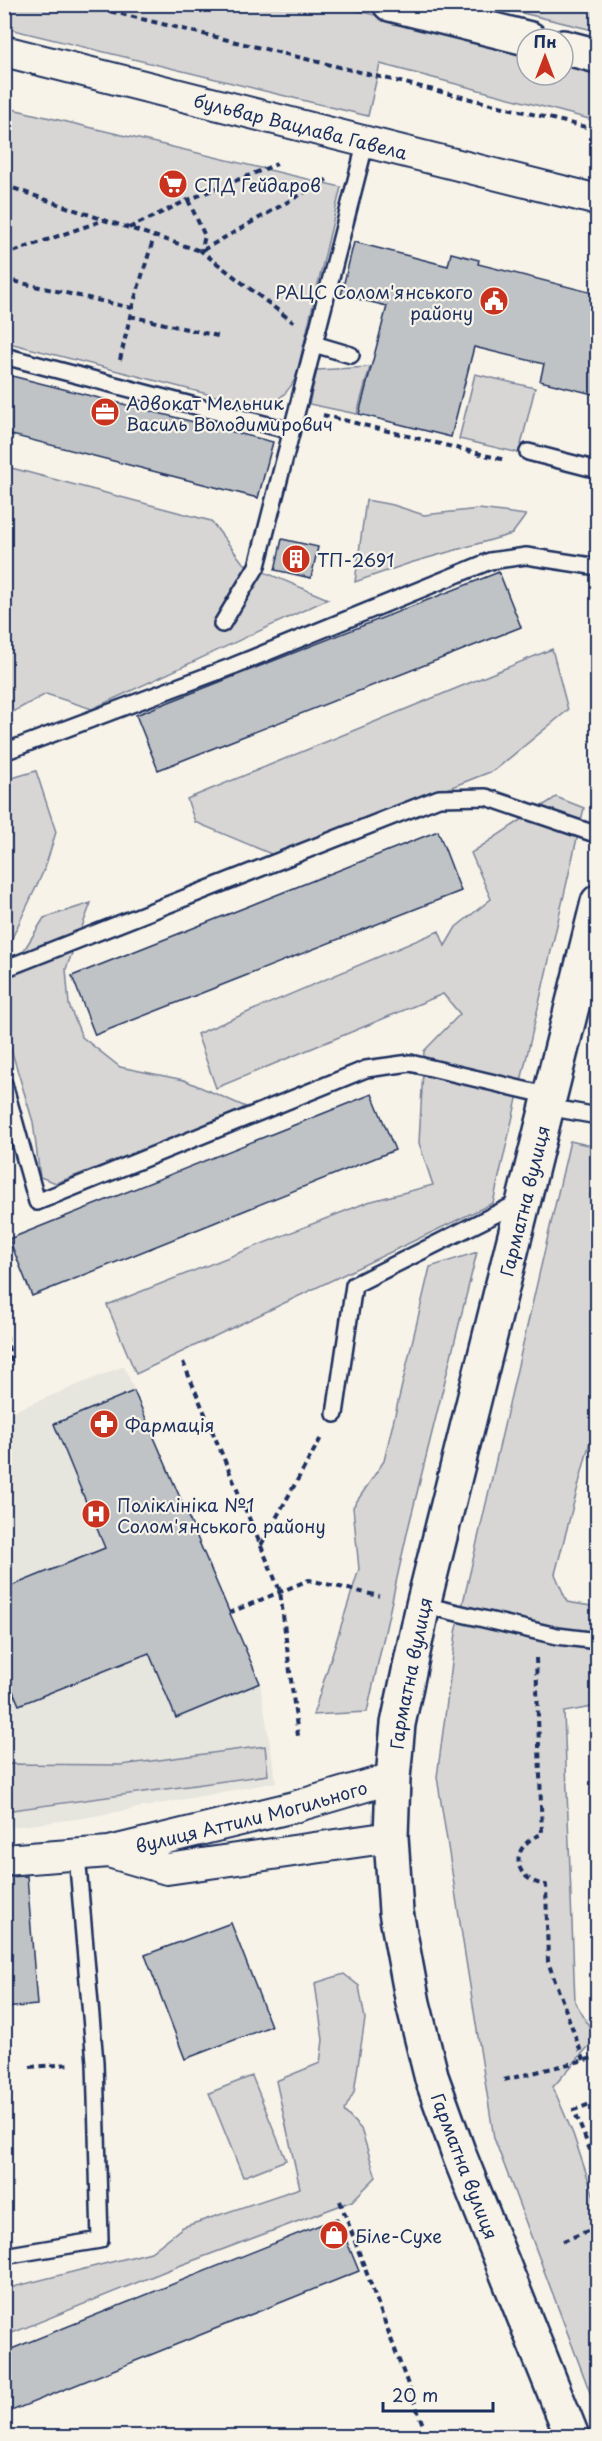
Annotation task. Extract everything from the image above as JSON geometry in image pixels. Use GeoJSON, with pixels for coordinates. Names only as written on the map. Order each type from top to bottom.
{"type":"FeatureCollection","features":[{"type":"Feature","properties":{"kind":"street"},"geometry":{"type":"LineString","coordinates":[[390,4],[515,35]]}},
{"type":"Feature","properties":{"kind":"street"},"geometry":{"type":"LineString","coordinates":[[575,50],[597,56]]}},
{"type":"Feature","properties":{"kind":"street","name":"бульвар Вацлава Гавела"},"geometry":{"type":"LineString","coordinates":[[4,51],[597,200]]}},
{"type":"Feature","properties":{"kind":"street","name":"Гарматна вулиця"},"geometry":{"type":"LineString","coordinates":[[572,2436],[460,2157],[432,2079],[413,2003],[396,1911],[391,1837],[393,1778],[402,1700],[423,1605],[597,902]]}},
{"type":"Feature","properties":{"kind":"street","name":"вулиця Аттили Могильного"},"geometry":{"type":"LineString","coordinates":[[4,1860],[109,1852],[294,1807],[393,1778]]}},
{"type":"Feature","properties":{"kind":"street","name":"вулиця Аттили Могильного"},"geometry":{"type":"LineString","coordinates":[[109,1852],[167,1869],[391,1837]]}},
{"type":"Feature","properties":{"kind":"lane"},"geometry":{"type":"LineString","coordinates":[[222,624],[257,566],[366,141]]}},
{"type":"Feature","properties":{"kind":"lane"},"geometry":{"type":"LineString","coordinates":[[314,341],[351,355]]}},
{"type":"Feature","properties":{"kind":"lane"},"geometry":{"type":"LineString","coordinates":[[4,356],[291,431]]}},
{"type":"Feature","properties":{"kind":"lane"},"geometry":{"type":"LineString","coordinates":[[528,452],[597,470]]}},
{"type":"Feature","properties":{"kind":"lane"},"geometry":{"type":"LineString","coordinates":[[4,752],[233,666],[490,561],[526,556],[597,567]]}},
{"type":"Feature","properties":{"kind":"lane"},"geometry":{"type":"LineString","coordinates":[[6,964],[439,798],[486,797],[597,835]]}},
{"type":"Feature","properties":{"kind":"lane"},"geometry":{"type":"LineString","coordinates":[[4,1084],[37,1202],[366,1069],[410,1063],[597,1116]]}},
{"type":"Feature","properties":{"kind":"lane"},"geometry":{"type":"LineString","coordinates":[[335,1414],[354,1285],[525,1199]]}},
{"type":"Feature","properties":{"kind":"lane"},"geometry":{"type":"LineString","coordinates":[[423,1605],[535,1632],[597,1641]]}},
{"type":"Feature","properties":{"kind":"lane"},"geometry":{"type":"LineString","coordinates":[[4,2256],[100,2240],[95,2062],[77,1855]]}},
{"type":"Feature","properties":{"kind":"path"},"geometry":{"type":"LineString","coordinates":[[80,4],[597,130]]}},
{"type":"Feature","properties":{"kind":"path"},"geometry":{"type":"LineString","coordinates":[[129,228],[188,200],[277,164]]}},
{"type":"Feature","properties":{"kind":"path"},"geometry":{"type":"LineString","coordinates":[[201,252],[329,178]]}},
{"type":"Feature","properties":{"kind":"path"},"geometry":{"type":"LineString","coordinates":[[4,185],[201,252],[314,341]]}},
{"type":"Feature","properties":{"kind":"path"},"geometry":{"type":"LineString","coordinates":[[188,200],[205,236],[201,252]]}},
{"type":"Feature","properties":{"kind":"path"},"geometry":{"type":"LineString","coordinates":[[4,255],[104,220]]}},
{"type":"Feature","properties":{"kind":"path"},"geometry":{"type":"LineString","coordinates":[[114,384],[132,308],[154,237]]}},
{"type":"Feature","properties":{"kind":"path"},"geometry":{"type":"LineString","coordinates":[[4,279],[132,308]]}},
{"type":"Feature","properties":{"kind":"path"},"geometry":{"type":"LineString","coordinates":[[130,316],[222,338]]}},
{"type":"Feature","properties":{"kind":"path"},"geometry":{"type":"LineString","coordinates":[[297,408],[515,462],[528,452]]}},
{"type":"Feature","properties":{"kind":"path"},"geometry":{"type":"LineString","coordinates":[[590,1196],[597,1195]]}},
{"type":"Feature","properties":{"kind":"path"},"geometry":{"type":"LineString","coordinates":[[4,1325],[12,1365],[4,1369]]}},
{"type":"Feature","properties":{"kind":"path"},"geometry":{"type":"LineString","coordinates":[[183,1362],[280,1591],[298,1736]]}},
{"type":"Feature","properties":{"kind":"path"},"geometry":{"type":"LineString","coordinates":[[261,1546],[335,1414]]}},
{"type":"Feature","properties":{"kind":"path"},"geometry":{"type":"LineString","coordinates":[[229,1613],[309,1580],[379,1596]]}},
{"type":"Feature","properties":{"kind":"path"},"geometry":{"type":"LineString","coordinates":[[535,1632],[542,1834],[531,1838],[523,1846],[519,1856],[519,1868],[525,1877],[535,1883],[546,1885],[548,1962],[584,2060]]}},
{"type":"Feature","properties":{"kind":"path"},"geometry":{"type":"LineString","coordinates":[[504,2080],[597,2057],[597,2059]]}},
{"type":"Feature","properties":{"kind":"path"},"geometry":{"type":"LineString","coordinates":[[30,2067],[95,2062]]}},
{"type":"Feature","properties":{"kind":"path"},"geometry":{"type":"LineString","coordinates":[[597,2101],[574,2110],[597,2170]]}},
{"type":"Feature","properties":{"kind":"path"},"geometry":{"type":"LineString","coordinates":[[340,2201],[428,2436]]}},
{"type":"Feature","properties":{"kind":"path"},"geometry":{"type":"LineString","coordinates":[[564,2241],[597,2227]]}},
{"type":"Feature","properties":{"kind":"shaded area"},"geometry":{"type":"Polygon","coordinates":[[[5,5],[335,5],[515,50],[515,87],[575,87],[575,65],[597,70],[597,121],[380,64],[368,116],[5,28],[5,5]]]}},
{"type":"Feature","properties":{"kind":"shaded area"},"geometry":{"type":"Polygon","coordinates":[[[489,5],[597,5],[597,31],[489,5]]]}},
{"type":"Feature","properties":{"kind":"shaded area"},"geometry":{"type":"Polygon","coordinates":[[[4,107],[341,187],[296,377],[282,396],[263,404],[246,404],[5,342],[4,107]]]}},
{"type":"Feature","properties":{"kind":"shaded area"},"geometry":{"type":"Polygon","coordinates":[[[370,367],[357,414],[309,404],[317,370],[370,367]]]}},
{"type":"Feature","properties":{"kind":"shaded area"},"geometry":{"type":"Polygon","coordinates":[[[475,374],[535,388],[519,453],[459,439],[475,374]]]}},
{"type":"Feature","properties":{"kind":"shaded area"},"geometry":{"type":"Polygon","coordinates":[[[4,466],[211,521],[243,563],[328,599],[92,709],[46,694],[5,716],[4,466]]]}},
{"type":"Feature","properties":{"kind":"shaded area"},"geometry":{"type":"Polygon","coordinates":[[[366,500],[393,505],[424,515],[479,509],[526,515],[512,534],[410,563],[355,582],[366,500]]]}},
{"type":"Feature","properties":{"kind":"shaded area"},"geometry":{"type":"Polygon","coordinates":[[[552,649],[568,710],[495,770],[276,856],[195,822],[187,799],[552,649]]]}},
{"type":"Feature","properties":{"kind":"shaded area"},"geometry":{"type":"Polygon","coordinates":[[[36,771],[56,832],[45,868],[5,953],[5,780],[36,771]]]}},
{"type":"Feature","properties":{"kind":"shaded area"},"geometry":{"type":"Polygon","coordinates":[[[556,797],[584,808],[493,1203],[136,1374],[107,1305],[368,1202],[433,1185],[419,1143],[424,1051],[460,1014],[443,994],[216,1088],[197,1034],[439,931],[445,946],[456,927],[491,899],[471,853],[556,797]]]}},
{"type":"Feature","properties":{"kind":"shaded area"},"geometry":{"type":"Polygon","coordinates":[[[91,903],[66,969],[69,1005],[82,1037],[120,1067],[184,1080],[246,1107],[194,1131],[56,1183],[40,1177],[33,1122],[5,1029],[4,982],[44,918],[91,903]]]}},
{"type":"Feature","properties":{"kind":"shaded area"},"geometry":{"type":"Polygon","coordinates":[[[570,1141],[597,1147],[597,1415],[555,1574],[567,1602],[597,1607],[597,1706],[564,1712],[575,2002],[596,2038],[553,2087],[573,2134],[597,2205],[597,2411],[494,2138],[437,1777],[456,1633],[570,1141]]]}},
{"type":"Feature","properties":{"kind":"shaded area"},"geometry":{"type":"Polygon","coordinates":[[[477,1252],[408,1529],[367,1712],[313,1715],[359,1569],[353,1507],[384,1461],[430,1267],[477,1252]]]}},
{"type":"Feature","properties":{"kind":"shaded area","name":"Поліклініка №1 Солом'янського району"},"geometry":{"type":"Polygon","coordinates":[[[124,1366],[260,1683],[276,1782],[84,1818],[5,1828],[4,1415],[124,1366]]]}},
{"type":"Feature","properties":{"kind":"shaded area"},"geometry":{"type":"Polygon","coordinates":[[[265,1746],[268,1775],[5,1811],[5,1764],[121,1765],[265,1746]]]}},
{"type":"Feature","properties":{"kind":"shaded area"},"geometry":{"type":"Polygon","coordinates":[[[344,1974],[359,1986],[365,2019],[354,2092],[344,2111],[361,2129],[376,2177],[352,2201],[168,2270],[5,2336],[5,2289],[151,2252],[183,2227],[300,2188],[276,2081],[320,2063],[323,2040],[315,1983],[344,1974]]]}},
{"type":"Feature","properties":{"kind":"shaded area"},"geometry":{"type":"Polygon","coordinates":[[[252,2076],[286,2160],[243,2177],[209,2093],[252,2076]]]}},
{"type":"Feature","properties":{"kind":"building"},"geometry":{"type":"Polygon","coordinates":[[[354,242],[448,266],[451,253],[479,260],[478,264],[597,294],[597,395],[540,381],[544,364],[474,347],[451,437],[359,414],[387,306],[341,295],[354,242]]]}},
{"type":"Feature","properties":{"kind":"building"},"geometry":{"type":"Polygon","coordinates":[[[4,374],[273,442],[258,498],[4,433],[4,374]]]}},
{"type":"Feature","properties":{"kind":"building","name":"ТП-2691"},"geometry":{"type":"Polygon","coordinates":[[[282,539],[318,547],[311,578],[275,570],[282,539]]]}},
{"type":"Feature","properties":{"kind":"building"},"geometry":{"type":"Polygon","coordinates":[[[499,572],[521,627],[158,770],[136,715],[499,572]]]}},
{"type":"Feature","properties":{"kind":"building"},"geometry":{"type":"Polygon","coordinates":[[[438,831],[461,891],[95,1035],[72,976],[438,831]]]}},
{"type":"Feature","properties":{"kind":"building"},"geometry":{"type":"Polygon","coordinates":[[[372,1094],[395,1150],[32,1296],[9,1239],[372,1094]]]}},
{"type":"Feature","properties":{"kind":"building"},"geometry":{"type":"Polygon","coordinates":[[[134,1391],[260,1683],[176,1718],[149,1653],[19,1705],[4,1670],[4,1589],[105,1548],[54,1424],[134,1391]]]}},
{"type":"Feature","properties":{"kind":"building"},"geometry":{"type":"Polygon","coordinates":[[[27,1876],[37,2005],[4,2008],[4,1877],[27,1876]]]}},
{"type":"Feature","properties":{"kind":"building"},"geometry":{"type":"Polygon","coordinates":[[[231,1923],[271,2026],[185,2059],[145,1955],[231,1923]]]}},
{"type":"Feature","properties":{"kind":"building"},"geometry":{"type":"Polygon","coordinates":[[[337,2218],[359,2271],[4,2414],[4,2352],[337,2218]]]}},
{"type":"Feature","properties":{"kind":"place","name":"СПД Гейдаров"},"geometry":{"type":"Point","coordinates":[173,184]}},
{"type":"Feature","properties":{"kind":"place","name":"РАЦС Солом'янського району"},"geometry":{"type":"Point","coordinates":[494,301]}},
{"type":"Feature","properties":{"kind":"place","name":"Адвокат Мельник Василь Володимирович"},"geometry":{"type":"Point","coordinates":[105,412]}},
{"type":"Feature","properties":{"kind":"place","name":"ТП-2691"},"geometry":{"type":"Point","coordinates":[296,559]}},
{"type":"Feature","properties":{"kind":"place","name":"Фармація"},"geometry":{"type":"Point","coordinates":[104,1424]}},
{"type":"Feature","properties":{"kind":"place","name":"Поліклініка №1 Солом'янського району"},"geometry":{"type":"Point","coordinates":[96,1514]}},
{"type":"Feature","properties":{"kind":"place","name":"Біле-Сухе"},"geometry":{"type":"Point","coordinates":[334,2235]}}]}
